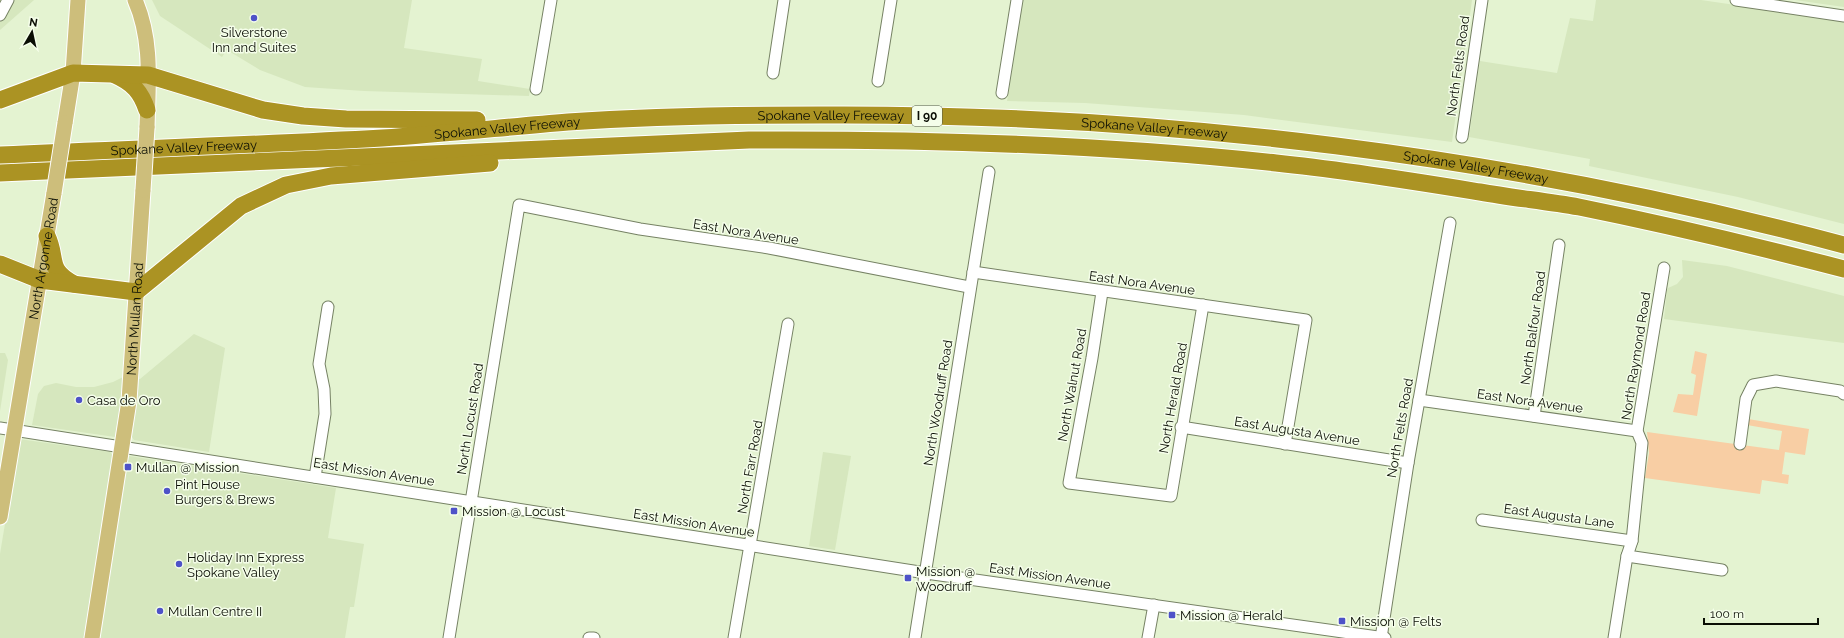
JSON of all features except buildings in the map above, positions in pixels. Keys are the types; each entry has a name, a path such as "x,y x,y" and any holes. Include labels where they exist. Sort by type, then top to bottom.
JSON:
{"highway":[{"path":"0,100 72,73 148,75 263,110 302,116 573,122"},
{"path":"113,74 136,87 143,98 147,110"},
{"name":"Spokane Valley Freeway","path":"0,155 385,138 573,122 734,116 904,116 1116,124 1365,150 1451,162 1565,183 1742,219 1844,245"},
{"name":"Spokane Valley Freeway","path":"0,173 749,140 856,140 1017,144 1275,163 1369,174 1577,207 1785,253 1844,269"},
{"path":"0,264 40,280 136,292 241,206 286,185 330,176 501,162 579,148"},
{"path":"47,236 51,244 54,266 62,276 74,284"}],"main road":[{"name":"North Argonne Road","path":"0,517 7,429 40,280 72,73 78,0"},
{"name":"North Mullan Road","path":"92,638 129,401 147,128 148,75 147,36 144,22 135,0"}],"street":[{"path":"0,15 8,0"},
{"path":"536,89 551,0"},
{"path":"773,73 784,0"},
{"path":"878,81 890,0"},
{"path":"1002,93 1015,0"},
{"name":"North Felts Road","path":"1462,137 1482,0"},
{"path":"1736,0 1844,16"},
{"name":"North Woodruff Road","path":"915,638 988,172"},
{"name":"East Nora Avenue","path":"519,205 640,229 769,248 969,287"},
{"name":"North Locust Road","path":"449,638 519,205"},
{"name":"North Felts Road","path":"1382,638 1408,463 1450,223"},
{"name":"North Balfour Road","path":"1534,416 1559,245"},
{"name":"North Raymond Road","path":"1614,638 1627,556 1632,541 1642,444 1637,431 1664,268"},
{"name":"East Nora Avenue","path":"973,272 1102,292 1306,320 1285,444"},
{"name":"North Walnut Road","path":"1102,292 1092,358 1069,483 1170,496"},
{"name":"North Herald Road","path":"1170,496 1203,305"},
{"path":"316,477 325,414 324,389 319,364 328,307"},
{"name":"North Farr Road","path":"734,638 788,324"},
{"path":"1740,444 1746,399 1754,385 1776,381 1840,391 1844,394"},
{"name":"East Nora Avenue","path":"1419,400 1637,431"},
{"name":"East Augusta Avenue","path":"1181,427 1408,463"},
{"name":"East Mission Avenue","path":"7,429 926,573 1154,604 1382,638"},
{"name":"East Augusta Lane","path":"1482,520 1632,541"},
{"path":"1627,556 1722,570"},
{"path":"1148,638 1154,604"},
{"path":"588,638 594,638"}],"shaded area":[{"path":"0,0 34,0 0,30"},
{"path":"152,0 412,0 404,48 482,59 478,81 530,89 529,96 364,91 305,87 260,70 227,50 222,57 160,16"},
{"path":"1023,0 1472,0 1452,142 1244,115 1085,103 1007,101"},
{"path":"1596,0 1701,0 1844,21 1844,224 1738,197 1589,166 1590,159 1469,137 1480,61 1557,73 1570,18 1593,21"},
{"path":"1795,0 1844,0 1844,7"},
{"path":"1682,260 1727,266 1844,296 1844,343 1664,319 1667,290 1668,288 1677,284 1683,277"},
{"path":"194,334 225,348 209,452 134,440 130,434 136,379 140,379"},
{"path":"1695,351 1707,354 1697,416 1673,412 1678,394 1693,395 1696,375 1691,373"},
{"path":"0,353 5,353 8,360 0,411"},
{"path":"123,377 122,396 115,437 32,425 38,394 44,386 56,383 76,387 94,387 113,382"},
{"path":"1748,419 1809,429 1805,455 1785,452 1782,474 1789,475 1788,484 1762,480 1760,494 1645,478 1649,453 1647,432 1779,450 1782,431 1747,425"},
{"path":"19,439 110,452 113,456 84,638 0,638 0,554"},
{"path":"823,452 851,456 835,550 809,546"},
{"path":"129,456 336,488 328,538 364,544 354,607 350,607 345,638 96,638 126,458"}],"place":[{"name":"Silverstone Inn and Suites","path":"254,18"},
{"name":"Casa de Oro","path":"79,400"},
{"name":"Mullan @ Mission","path":"128,467"},
{"name":"Pint House Burgers & Brews","path":"167,491"},
{"name":"Mission @ Locust","path":"454,511"},
{"name":"Holiday Inn Express Spokane Valley","path":"179,564"},
{"name":"Mission @ Woodruff","path":"908,578"},
{"name":"Mullan Centre II","path":"160,611"},
{"name":"Mission @ Herald","path":"1172,615"},
{"name":"Mission @ Felts","path":"1342,621"}]}
